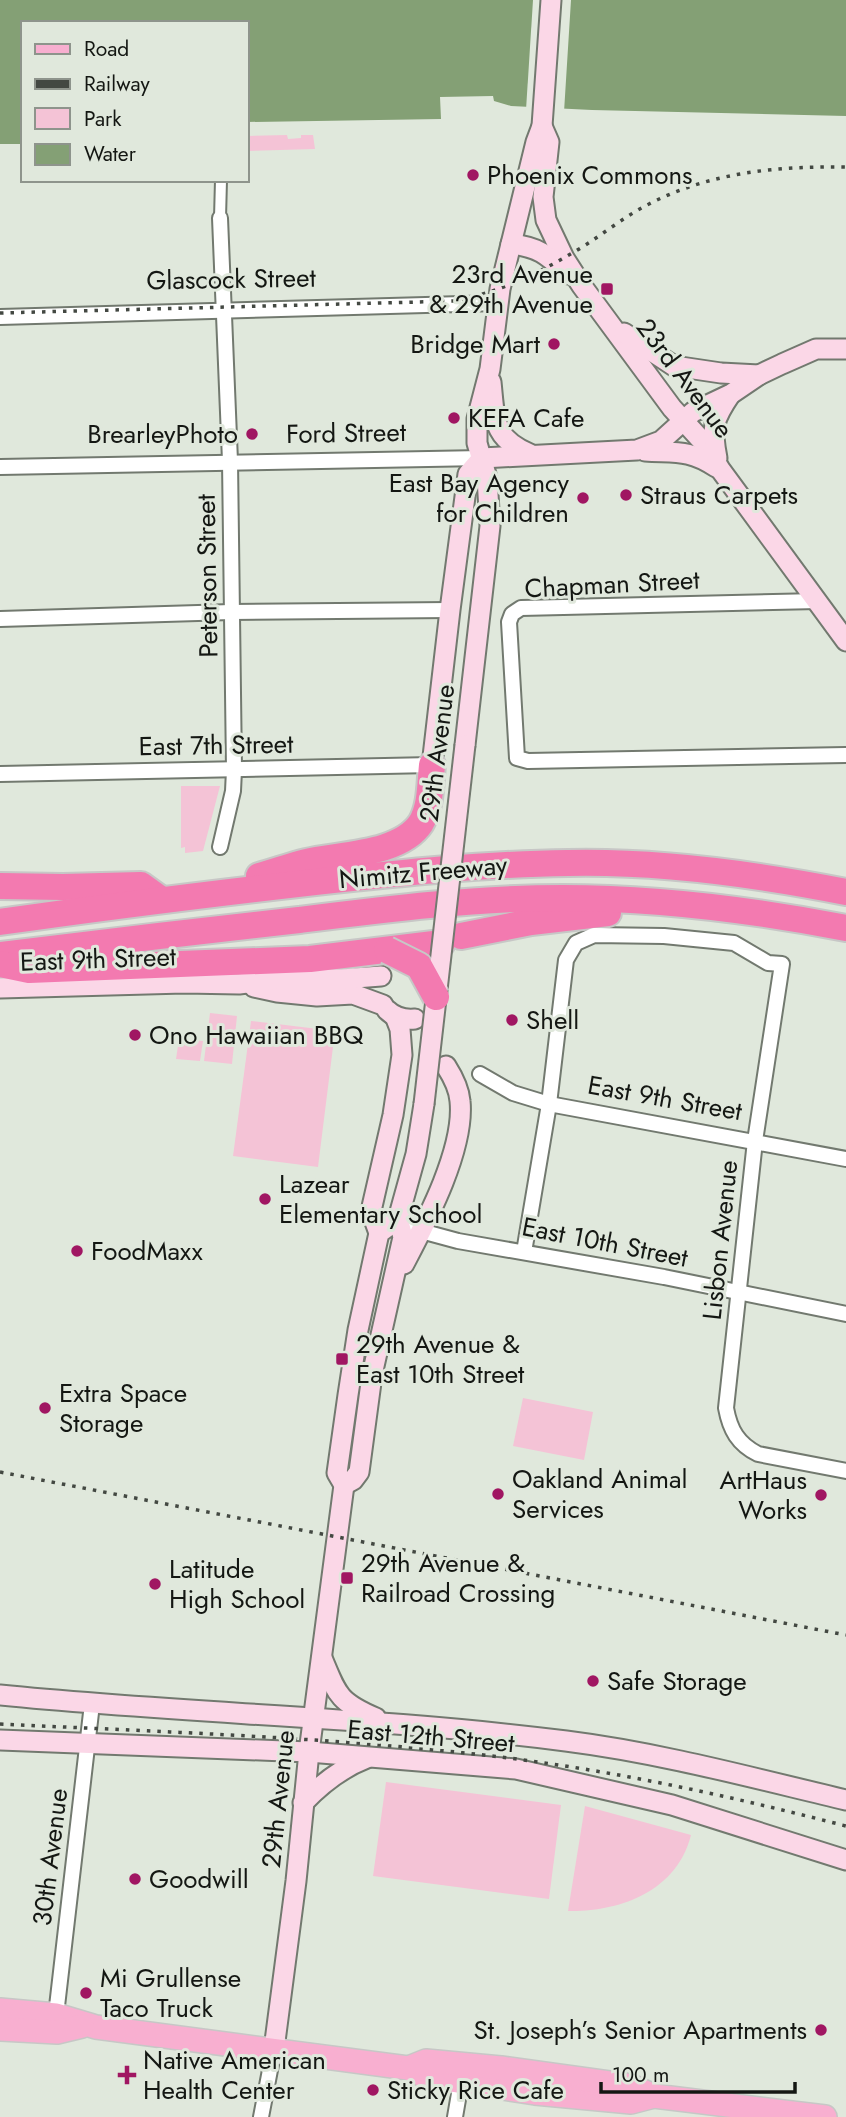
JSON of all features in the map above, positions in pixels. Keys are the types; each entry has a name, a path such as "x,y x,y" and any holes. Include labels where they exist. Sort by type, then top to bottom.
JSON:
{"highway":[{"path":"199,895 307,862 391,845 420,824 429,804 432,765"},
{"path":"649,866 757,858 846,874"},
{"name":"Nimitz Freeway","path":"0,922 160,899 478,866 570,862 735,874 846,892"},
{"path":"0,886 141,884 160,899"},
{"name":"Nimitz Freeway","path":"0,955 400,908 562,898 686,905 766,914 846,928"},
{"path":"384,965 451,939 543,920 686,905"},
{"path":"0,964 29,970 310,959 419,966 436,997"}],"main road":[{"path":"542,126 551,0"},
{"name":"29th Avenue","path":"344,1485 353,1480 359,1472 372,1375 403,1237 398,1219 416,1154 436,997 451,939 465,745 490,526 487,478 477,443 477,419 490,369 511,244 542,126"},
{"name":"23rd Avenue","path":"542,126 549,142 543,197 546,220 564,258 683,420 703,442 846,641"},
{"path":"511,244 539,250 582,286"},
{"path":"612,325 674,366 760,375"},
{"name":"Ford Street","path":"481,458 637,450 661,441 693,412 731,394 760,375 816,349 846,349"},
{"path":"490,369 495,421 500,433 506,442 531,454"},
{"path":"720,469 713,430 716,416 731,394"},
{"path":"637,450 687,452 699,455 720,469"},
{"name":"29th Avenue","path":"432,765 468,474 481,458"},
{"path":"384,965 379,996 400,1029 402,1055 393,1115 371,1211 379,1233 398,1219"},
{"name":"East 9th Street","path":"0,988 239,984 278,979 350,979 384,965"},
{"name":"East 9th Street","path":"239,984 277,992 317,996 353,995 407,1020 415,1019"},
{"path":"390,1290 421,1231 458,1135 460,1099 455,1081 446,1066"},
{"name":"29th Avenue","path":"274,2049 344,1485 337,1473 358,1330 379,1233"},
{"path":"321,1655 341,1698 352,1708 393,1725"},
{"name":"East 12th Street","path":"0,1695 92,1704 313,1718 567,1741 720,1769 846,1800"},
{"name":"East 12th Street","path":"0,1740 309,1752 516,1769 672,1805 846,1860"},
{"path":"303,1803 329,1777 349,1765 371,1757"},
{"path":"0,2010 56,2015 85,2025 408,2068 425,2077 631,2110 654,2096"},
{"path":"0,2029 57,2032 85,2025"},
{"path":"408,2068 426,2062 501,2068 631,2086 654,2096 777,2114 825,2117"}],"street":[{"path":"220,182 220,218"},
{"name":"Peterson Street","path":"219,847 233,791 234,770 230,461 220,218"},
{"name":"Glascock Street","path":"0,317 447,298 462,303 499,303"},
{"name":"Glascock Street","path":"0,309 224,307"},
{"name":"Ford Street","path":"0,467 481,458"},
{"name":"Chapman Street","path":"818,601 521,608 512,614 509,622 517,758 528,761 846,755"},
{"path":"0,619 232,612 450,611"},
{"name":"East 7th Street","path":"0,774 432,765"},
{"name":"Lisbon Avenue","path":"549,1104 566,960 576,943 594,935 664,936 734,943 768,963 782,964 755,1141 726,1408 736,1437 758,1454 846,1471"},
{"name":"East 9th Street","path":"480,1074 513,1093 549,1104 846,1158"},
{"path":"524,1252 549,1104"},
{"name":"East 10th Street","path":"398,1219 421,1231 458,1241 664,1277 846,1314"},
{"name":"30th Avenue","path":"56,2015 92,1704"},
{"name":"29th Avenue","path":"261,2117 274,2049"},
{"path":"455,2117 461,2082"}],"green space":[{"path":"287,135 288,139 313,135 315,149 248,151 248,136"},
{"path":"181,786 220,786 203,851 185,853 185,847 181,848"},
{"path":"210,1013 237,1016 232,1064 204,1061"},
{"path":"251,1021 335,1031 318,1167 233,1156"},
{"path":"179,1039 203,1041 200,1061 176,1059"},
{"path":"523,1398 593,1412 584,1460 513,1446"},
{"path":"386,1782 561,1805 549,1899 373,1876"},
{"path":"585,1806 691,1835 684,1854 660,1884 644,1894 607,1907 568,1911"}],"water":[{"path":"0,0 846,0 846,116 511,106 494,101 493,96 440,97 441,119 248,122 248,21 21,21 21,144 0,144"}],"pier":[{"path":"533,0 571,0 564,112 526,110"}],"railway":[{"path":"0,313 456,301 491,292 540,271 641,208 672,193 745,173 846,167"},
{"path":"0,1472 846,1635"},
{"path":"0,1724 308,1740 492,1756 670,1785 846,1826"}],"place":[{"name":"Phoenix Commons","path":"473,175"},
{"name":"23rd Avenue & 29th Avenue","path":"607,289"},
{"name":"Bridge Mart","path":"554,344"},
{"name":"KEFA Cafe","path":"454,418"},
{"name":"BrearleyPhoto","path":"252,434"},
{"name":"Straus Carpets","path":"626,495"},
{"name":"East Bay Agency for Children","path":"583,498"},
{"name":"Shell","path":"512,1020"},
{"name":"Ono Hawaiian BBQ","path":"135,1035"},
{"name":"Lazear Elementary School","path":"265,1199"},
{"name":"FoodMaxx","path":"77,1251"},
{"name":"29th Avenue & East 10th Street","path":"342,1359"},
{"name":"Extra Space Storage","path":"45,1408"},
{"name":"Oakland Animal Services","path":"498,1494"},
{"name":"ArtHaus Works","path":"821,1495"},
{"name":"29th Avenue & Railroad Crossing","path":"347,1578"},
{"name":"Latitude High School","path":"155,1584"},
{"name":"Safe Storage","path":"593,1681"},
{"name":"Goodwill","path":"135,1879"},
{"name":"Mi Grullense Taco Truck","path":"86,1993"},
{"name":"St. Joseph’s Senior Apartments","path":"821,2030"},
{"name":"Native American Health Center","path":"127,2075"},
{"name":"Sticky Rice Cafe","path":"373,2090"}]}
